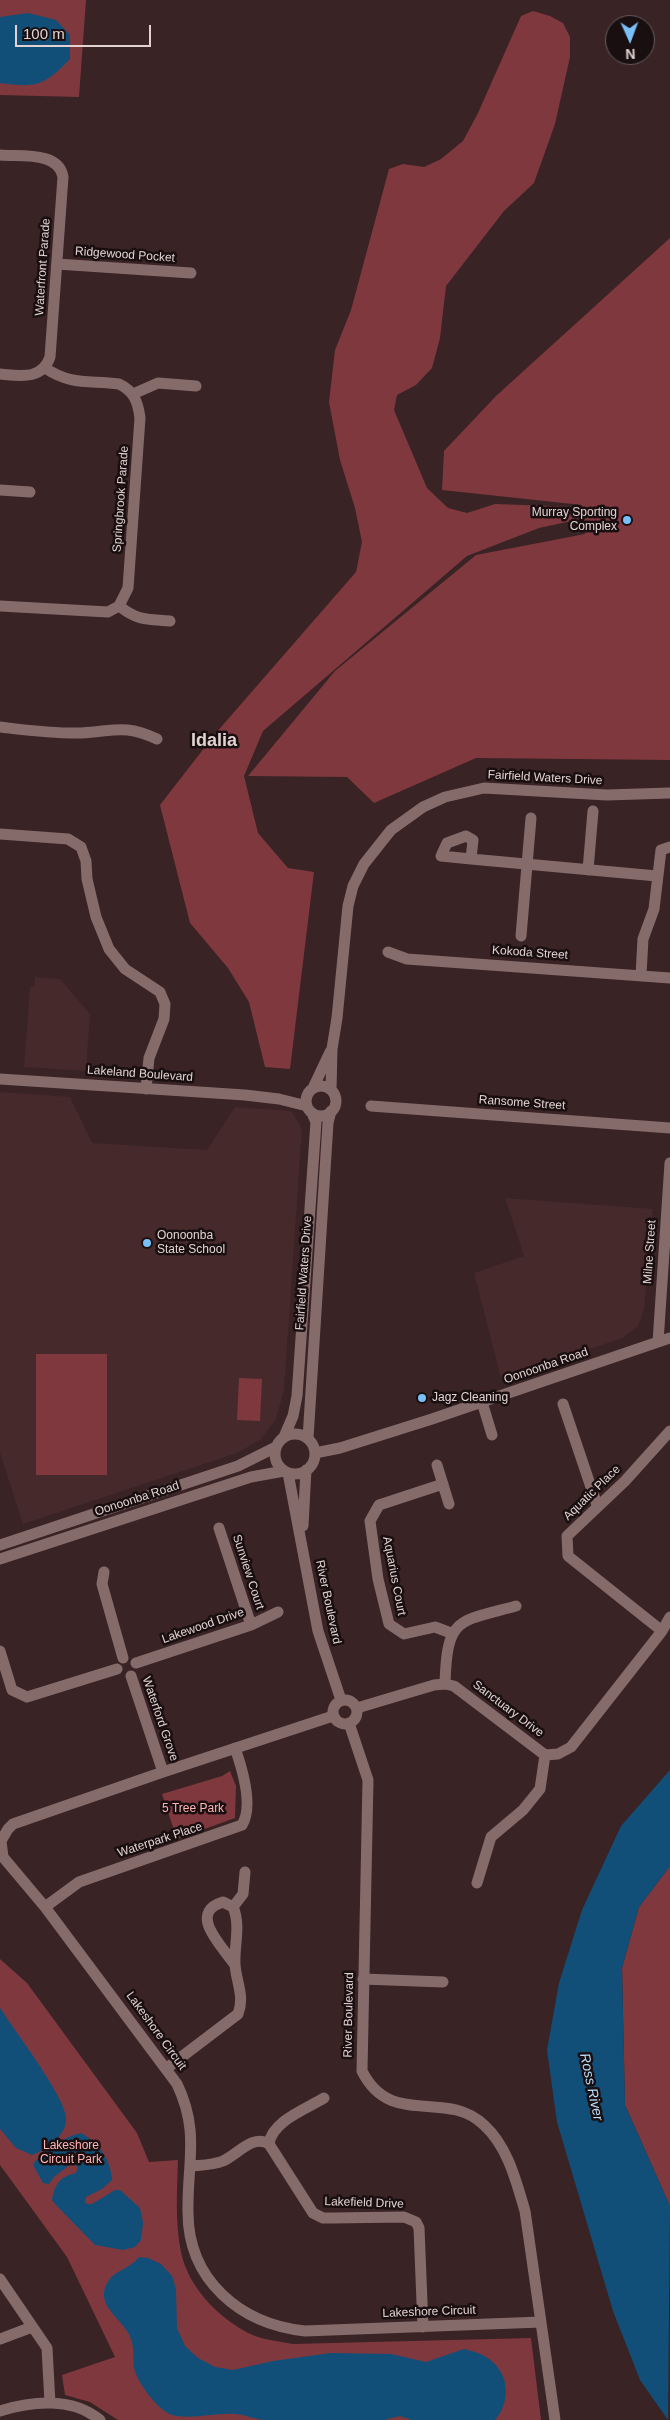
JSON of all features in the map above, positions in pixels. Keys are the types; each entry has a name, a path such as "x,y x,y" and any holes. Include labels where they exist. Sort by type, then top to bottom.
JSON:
{"street":[{"name":"Waterfront Parade","path":"0,156 49,159 60,168 63,177 50,357 44,368"},
{"name":"Ridgewood Pocket","path":"57,264 191,273"},
{"path":"0,374 32,375 44,368 60,378 119,384 133,394 158,383 196,386"},
{"name":"Springbrook Parade","path":"119,606 128,588 140,418 137,401 133,394"},
{"path":"0,490 30,492"},
{"path":"0,606 102,612 108,612 119,606 132,616 138,618 170,620"},
{"path":"0,727 80,733 110,728 126,729 140,731 157,739"},
{"name":"Fairfield Waters Drive","path":"331,1090 332,1048 337,1018 344,928 348,906 364,864 382,841 402,822 423,807 445,797 484,788 607,795 670,793"},
{"path":"588,870 593,811"},
{"path":"521,936 530,818"},
{"path":"0,834 68,839 81,847 86,861 87,879 96,917 109,949 125,969 160,992 165,1004 164,1019 149,1058 146,1089"},
{"path":"641,974 643,939 654,909 656,876 661,850 670,847"},
{"path":"471,859 656,876"},
{"name":"Kokoda Street","path":"388,952 407,959 641,974 670,978"},
{"name":"Fairfield Waters Drive","path":"311,1090 332,1048"},
{"name":"Lakeland Boulevard","path":"0,1078 279,1099 310,1109"},
{"path":"322,1086 331,1090 335,1103 331,1111 324,1115 310,1109 311,1090 322,1086"},
{"name":"Lakeland Boulevard","path":"279,1099 311,1090"},
{"name":"Ransome Street","path":"371,1106 670,1128"},
{"name":"Fairfield Waters Drive","path":"284,1437 293,1416 297,1396 316,1122 310,1109"},
{"name":"Fairfield Waters Drive","path":"308,1438 328,1123 331,1111"},
{"name":"Milne Street","path":"658,1342 670,1163"},
{"name":"Oonoonba Road","path":"315,1453 340,1448 482,1402 670,1338"},
{"path":"482,1402 492,1435"},
{"path":"563,1404 598,1505"},
{"name":"Aquatic Place","path":"662,1631 568,1556 566,1536 625,1481 670,1431"},
{"path":"296,1434 308,1438 315,1453 311,1466 306,1470 300,1473 286,1472 276,1460 276,1447 284,1437 296,1434"},
{"name":"Oonoonba Road","path":"0,1545 238,1466 276,1447"},
{"path":"437,1465 449,1504"},
{"name":"River Boulevard","path":"302,1537 306,1470"},
{"name":"Oonoonba Road","path":"0,1558 251,1477 286,1472"},
{"name":"River Boulevard","path":"286,1472 302,1537 318,1631 341,1700"},
{"name":"Aquarius Court","path":"443,1484 379,1505 370,1521 378,1579 389,1624 404,1634 435,1627 451,1633"},
{"name":"Sunview Court","path":"220,1528 251,1625"},
{"path":"0,1651 12,1690 27,1698 120,1663 132,1659 136,1663 136,1670 131,1676 124,1676 120,1663 102,1584 104,1572"},
{"path":"357,1708 434,1685 445,1684 446,1656 451,1633 465,1620 516,1606"},
{"name":"Lakewood Drive","path":"136,1663 251,1625 278,1612"},
{"name":"Sanctuary Drive","path":"445,1684 454,1686 546,1754 558,1754 571,1747 662,1631 670,1617"},
{"name":"Waterford Grove","path":"131,1676 163,1772"},
{"path":"341,1700 348,1700 357,1708 357,1716 349,1723 338,1722 333,1716 334,1705 341,1700"},
{"name":"Lakeshore Circuit","path":"333,1716 13,1824 2,1833 3,1857 45,1907 167,2068 185,2101 190,2121 192,2166 188,2212 189,2229 196,2253 211,2281 222,2294 244,2313 272,2326 304,2331 541,2322"},
{"name":"River Boulevard","path":"349,1723 368,1780 362,2071 369,2086 384,2098 395,2103 445,2108 467,2114 484,2125 501,2146 516,2180 525,2211 555,2420"},
{"name":"Waterpark Place","path":"45,1907 79,1882 242,1825 246,1815 246,1790 235,1748"},
{"path":"477,1883 491,1837 523,1810 540,1789 546,1754"},
{"path":"233,1907 243,1894 245,1872"},
{"path":"167,2068 238,2014 241,2006 241,1995 235,1965 237,1916 233,1907 223,1902 213,1905 206,1913 206,1922 235,1965"},
{"path":"364,1980 443,1982"},
{"path":"192,2166 212,2165 223,2161 259,2140 269,2144 270,2136 280,2125 324,2098"},
{"name":"Lakefield Drive","path":"269,2144 313,2213 323,2218 404,2216 416,2222 419,2228 423,2327"},
{"path":"0,2279 47,2348 50,2403"},
{"path":"0,2338 32,2327"},
{"path":"0,2411 21,2405 50,2403 84,2410 100,2420"}],"shaded area":[{"path":"35,977 60,979 90,1014 86,1071 24,1067 30,987 34,987"},
{"name":"Oonoonba State School","path":"0,1092 70,1097 92,1143 207,1150 235,1107 291,1111 302,1128 284,1390 276,1419 260,1440 237,1453 23,1524 0,1453"},
{"path":"505,1198 653,1209 644,1310 638,1326 623,1338 501,1378 474,1273 524,1256"}],"green space":[{"path":"0,0 86,0 79,97 0,95"},
{"path":"533,11 550,16 563,23 570,37 570,57 555,124 534,183 504,211 446,286 440,338 432,368 416,385 397,395 394,410 427,488 448,508 467,513 495,504 580,507 581,519 539,528 467,556 263,731 244,776 258,833 288,868 314,872 290,1069 265,1067 249,1002 228,968 190,923 160,805 215,734 356,572 362,542 355,508 340,460 329,402 335,350 351,310 389,169 403,164 424,167 441,159 463,141 478,113 521,16"},
{"name":"Murray Sporting Complex","path":"670,238 670,760 476,758 374,803 347,777 248,776 335,671 476,555 585,534 582,505 442,490 444,451 496,396"},
{"path":"36,1354 107,1354 107,1475 36,1475"},
{"path":"239,1378 262,1379 260,1421 237,1420"},
{"name":"5 Tree Park","path":"230,1771 236,1786 235,1818 177,1839 162,1794 222,1776"},
{"path":"670,1866 670,2206 625,2105 622,1968 639,1907"},
{"name":"Lakeshore Circuit Park","path":"0,1959 27,1983 137,2133 149,2162 178,2160 177,2206 181,2252 190,2277 197,2289 215,2310 248,2333 264,2339 293,2344 531,2338 541,2420 118,2420 90,2402 65,2395 62,2375 115,2357 67,2257 0,2165"}],"water":[{"path":"28,13 56,20 70,35 70,59 53,75 39,83 23,85 0,83 0,17"},
{"name":"Ross River","path":"670,1770 670,1866 639,1907 622,1968 625,2105 670,2206 668,2420 640,2380 613,2311 557,2122 547,2050 559,1983 582,1910 621,1826"},
{"path":"0,2008 38,2062 57,2094 66,2117 64,2129 60,2135 50,2145 32,2155 16,2148 0,2129"},
{"path":"81,2133 103,2153 109,2166 112,2180 102,2189 86,2197 85,2202 92,2204 115,2190 120,2190 140,2208 143,2223 141,2240 135,2247 123,2250 95,2245 52,2200 56,2185 62,2179 76,2173 78,2167 72,2163 54,2177 49,2184 43,2183 33,2165 55,2145 68,2137"},
{"path":"139,2257 148,2258 161,2264 172,2276 176,2289 177,2328 185,2346 198,2358 215,2367 233,2370 273,2361 331,2353 391,2354 426,2362 464,2349 484,2356 500,2370 506,2386 504,2404 495,2420 412,2420 400,2416 384,2420 266,2420 236,2414 187,2417 172,2415 154,2402 140,2381 134,2368 133,2345 129,2334 107,2305 104,2298 109,2280"}],"place":[{"name":"Murray Sporting Complex","path":"627,520"},
{"name":"Oonoonba State School","path":"147,1243"},
{"name":"Jagz Cleaning","path":"422,1398"}],"district":[{"name":"Idalia","path":"214,741"}]}
